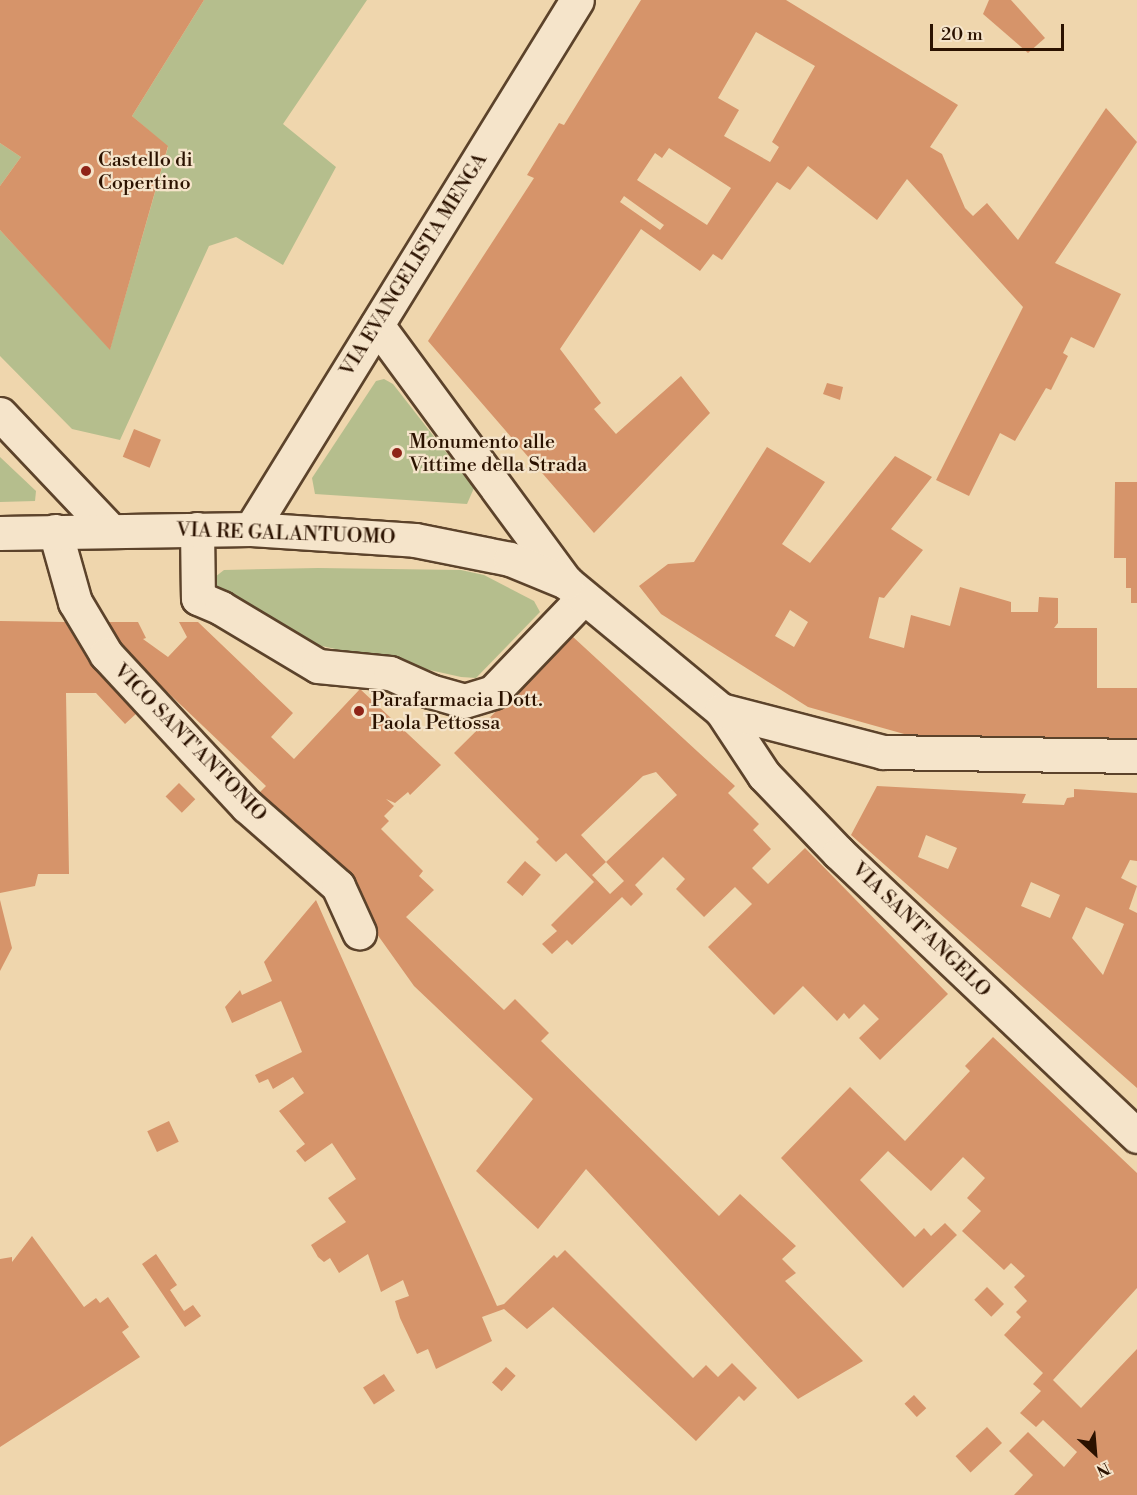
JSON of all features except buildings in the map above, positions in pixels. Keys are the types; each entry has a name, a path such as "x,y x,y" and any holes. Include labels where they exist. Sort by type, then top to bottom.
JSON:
{"street":[{"name":"VIA EVANGELISTA MENGA","path":"250,529 577,0"},
{"path":"377,325 575,590 721,710 883,752 1137,756"},
{"path":"0,414 110,530"},
{"path":"197,529 198,598 221,608 318,666 390,673 430,691 464,701 493,692 575,590"},
{"name":"VIA RE GALANTUOMO","path":"0,533 250,529 415,540 510,559 575,590"},
{"name":"VICO SANT'ANTONIO","path":"55,531 75,602 106,654 247,806 339,886 359,932"},
{"name":"VIA SANT'ANGELO","path":"721,710 764,776 839,853 1137,1136"}],"green space":[{"path":"204,0 367,0 283,124 336,167 283,265 236,237 209,246 120,440 72,429 0,356 0,230 110,349 168,147 132,116"},
{"path":"0,143 21,157 0,186"},
{"path":"384,379 393,384 474,488 467,504 315,494 312,478 376,381"},
{"path":"0,457 36,491 35,501 0,502"},
{"path":"318,568 461,570 484,575 534,601 540,612 476,678 461,677 313,644 210,588 215,577 224,570"}],"place":[{"name":"Castello di Copertino","path":"86,171"},
{"name":"Monumento alle Vittime della Strada","path":"397,453"},
{"name":"Parafarmacia Dott. Paola Pettossa","path":"359,711"}]}
